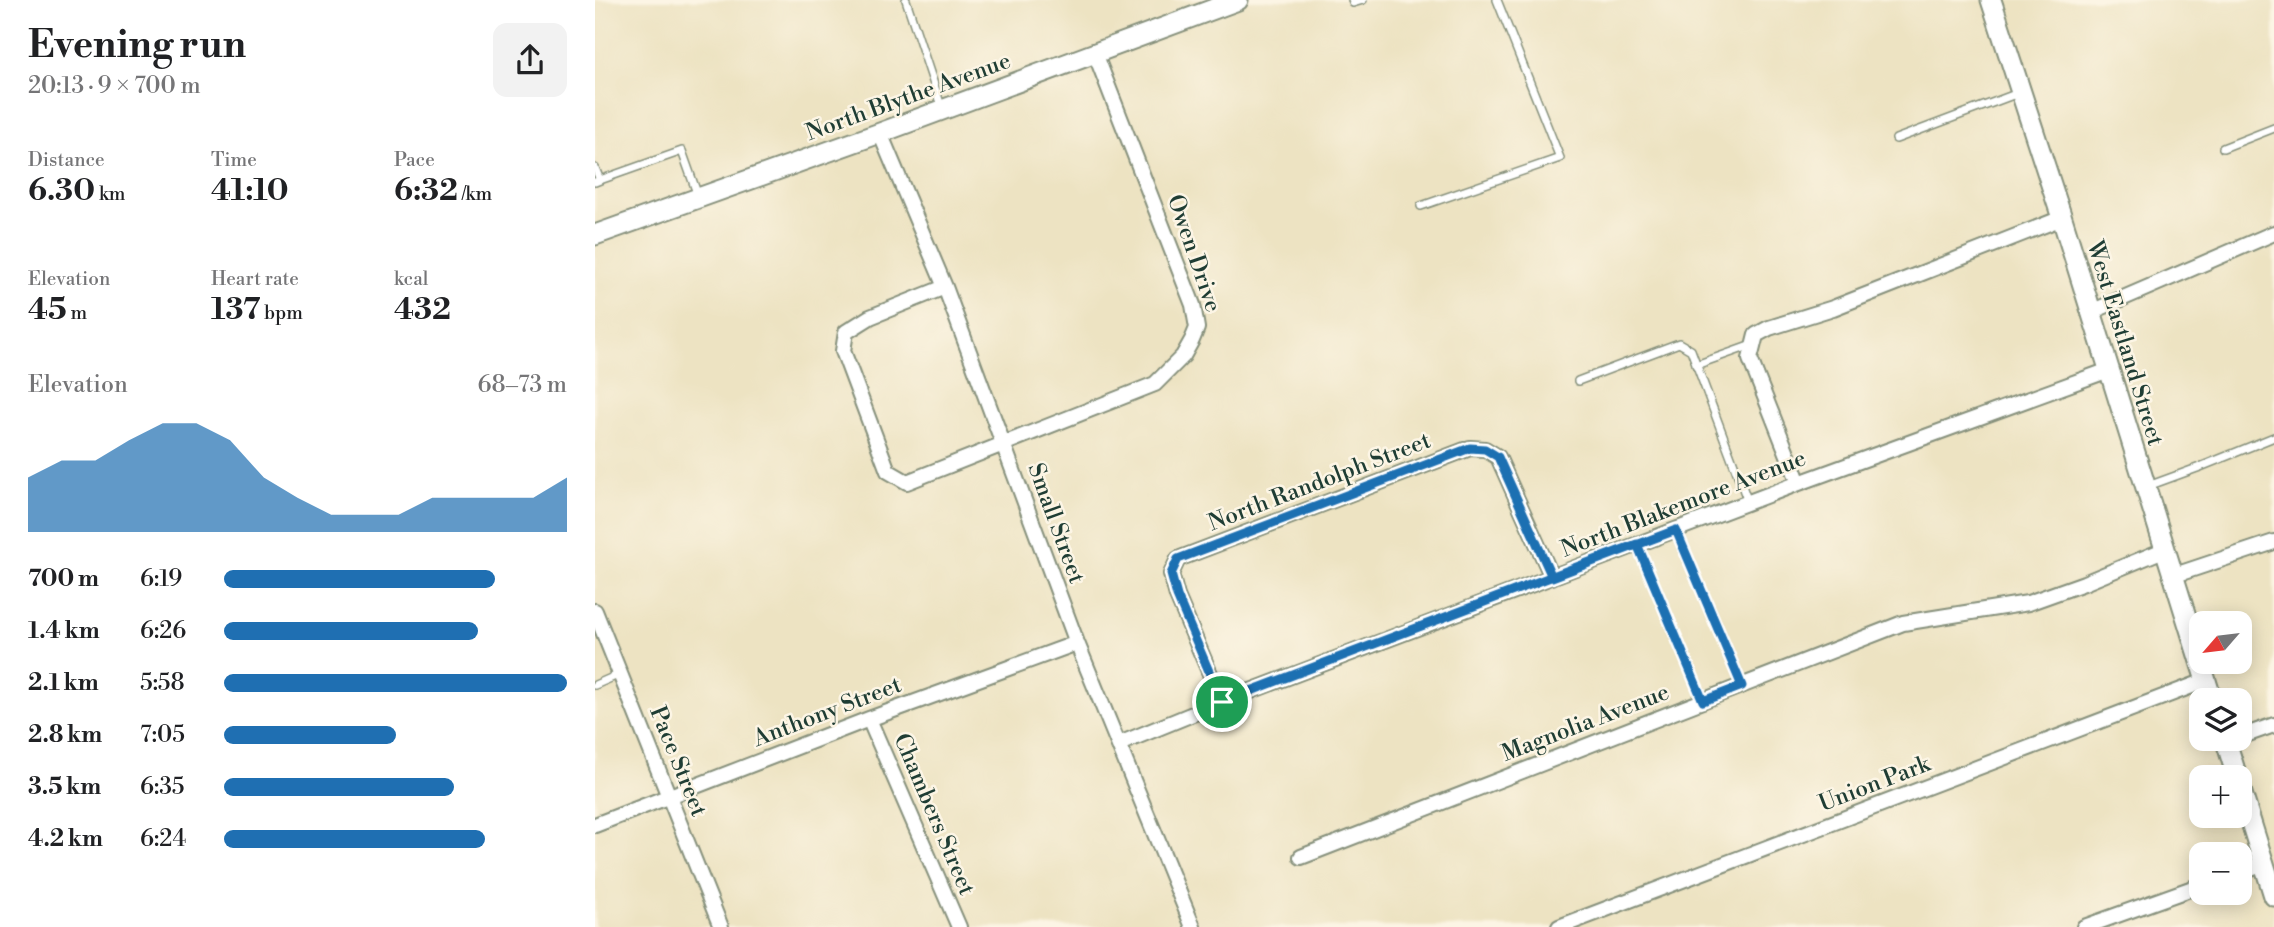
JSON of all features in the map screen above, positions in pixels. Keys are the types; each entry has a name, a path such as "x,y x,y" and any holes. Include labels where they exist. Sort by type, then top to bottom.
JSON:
{"street":[{"name":"North Blythe Avenue","path":"595,234 943,110 1095,52 1199,6 1237,0"},
{"name":"West Eastland Street","path":"1991,0 2062,218 2144,487 2167,549 2208,688"},
{"name":"Owen Drive","path":"944,287 870,317 846,332 843,351 888,471 907,482 1155,384 1183,356 1197,328 1193,305 1095,52"},
{"name":"Small Street","path":"880,133 944,287 1077,643 1193,927"},
{"path":"1800,482 1750,359 1756,335 1769,328 1833,308 2062,218"},
{"path":"2091,312 2274,233"},
{"name":"North Blakemore Avenue","path":"1119,744 1222,702 1800,482 2109,370"},
{"name":"North Randolph Street","path":"1222,702 1177,596 1171,574 1178,559 1216,544 1470,448 1485,449 1498,457 1552,577"},
{"path":"2175,575 2274,542"},
{"name":"Magnolia Avenue","path":"1301,857 1903,623 2028,603 2167,549"},
{"name":"Pace Street","path":"595,611 721,927"},
{"name":"Anthony Street","path":"595,825 869,719 1077,643"},
{"name":"Union Park","path":"1559,927 2189,698"},
{"name":"Chambers Street","path":"869,719 958,927"},
{"path":"2252,733 2274,726"},
{"path":"2252,819 2267,858 2274,896"},
{"path":"2084,927 2189,889"}],"lane":[{"path":"906,0 943,110"},
{"path":"1352,0 1353,3 1363,0"},
{"path":"1422,206 1560,158 1497,0"},
{"path":"1896,139 2021,92"},
{"path":"2223,148 2274,128"},
{"path":"595,168 597,181 682,151 699,198"},
{"path":"1578,381 1679,343 1691,350 1748,502"},
{"path":"1696,365 1753,345"},
{"path":"2144,487 2274,437"},
{"path":"1676,530 1742,686"},
{"path":"1637,544 1703,701"},
{"path":"595,685 620,674"}],"route":[{"path":"1222,702 1177,596 1171,574 1178,559 1470,448 1485,449 1498,457 1552,577 1676,530 1742,686 1703,701 1637,544 1552,577 1222,702"}]}
